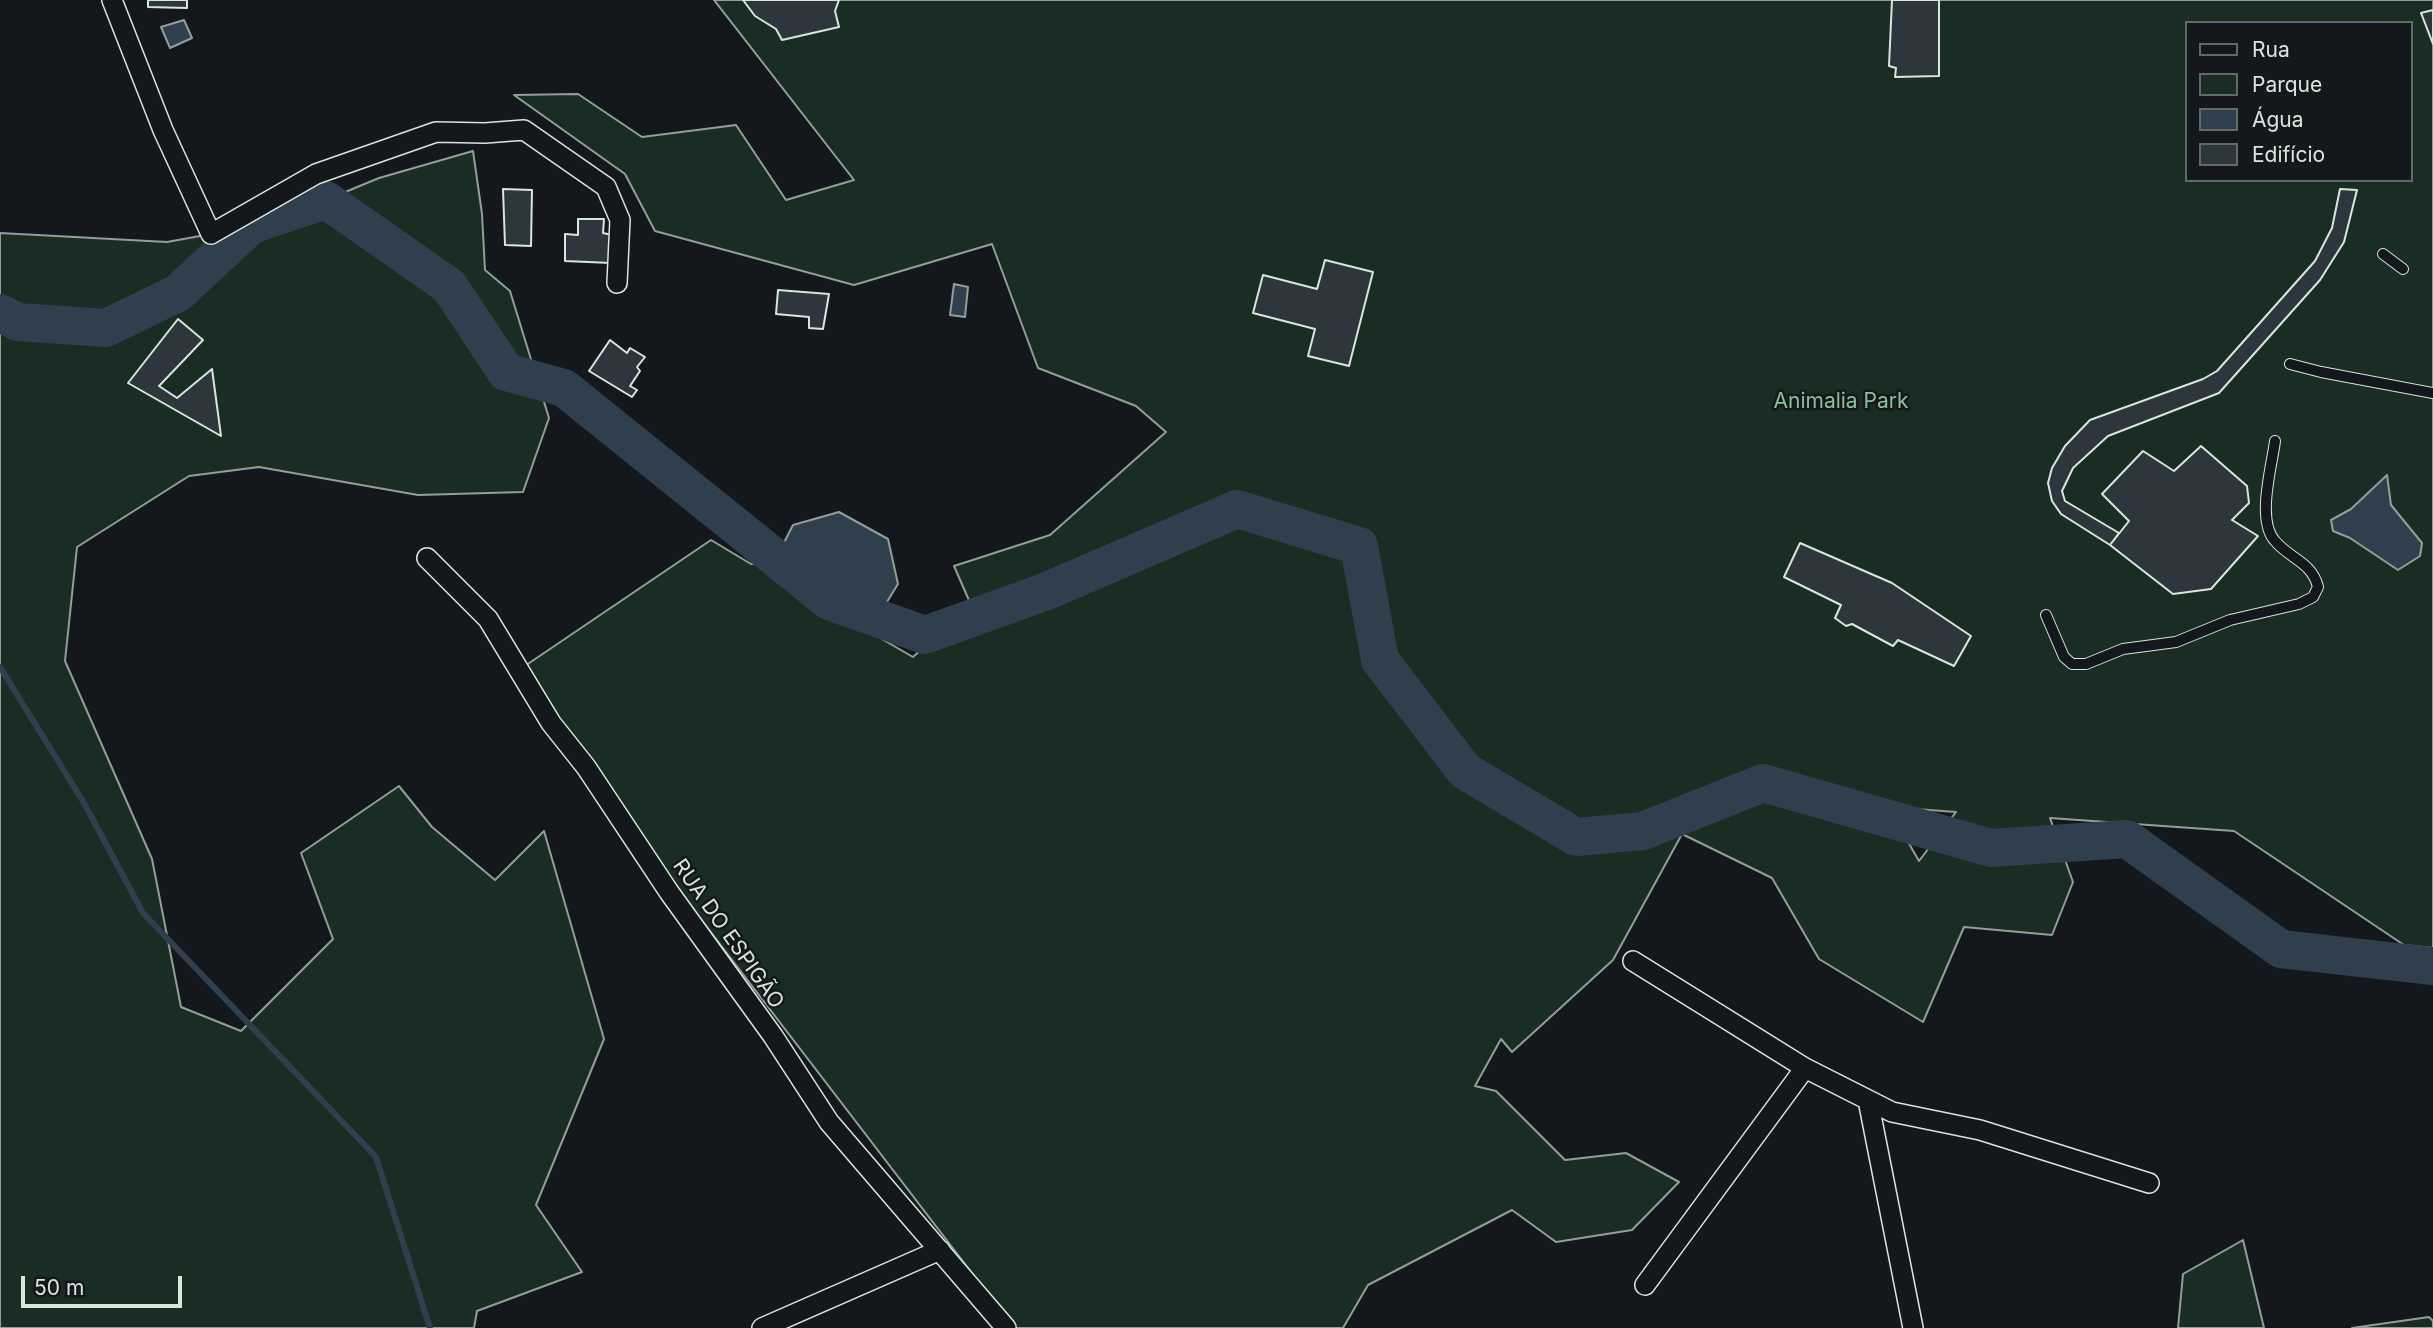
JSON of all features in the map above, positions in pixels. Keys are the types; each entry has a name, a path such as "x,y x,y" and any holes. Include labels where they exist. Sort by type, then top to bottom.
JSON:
{"street":[{"path":"113,0 163,130 211,234 316,174 436,132 485,133 524,130 606,187 620,220 617,283"},
{"name":"RUA DO ESPIGÃO","path":"427,558 488,619 551,723 586,767 669,892 829,1122 1006,1328"},
{"path":"1633,961 1805,1068 1868,1100 1906,1116 1980,1130 2149,1183"},
{"path":"1645,1285 1805,1068"},
{"path":"1868,1100 1913,1328"},
{"path":"762,1328 940,1250"}],"lane":[{"path":"2383,254 2403,269"},
{"path":"2290,364 2433,393"},
{"path":"2046,615 2064,657 2072,664 2086,664 2137,646 2176,642 2230,620 2299,604 2313,597 2318,587 2315,573 2274,541 2267,528 2265,511 2275,441"}],"green space":[{"name":"Animalia Park","path":"714,0 2433,0 2433,948 2404,945 2234,831 2050,818 2073,882 2052,935 1964,927 1923,1022 1819,959 1772,878 1682,834 1613,960 1512,1052 1501,1039 1475,1086 1496,1091 1565,1160 1626,1153 1679,1182 1632,1230 1556,1242 1512,1210 1368,1285 1343,1328 1014,1328 513,674 711,540 751,564 774,561 804,594 913,657 971,605 954,566 1050,535 1166,432 1136,406 1038,368 992,244 854,285 655,231 625,174 514,95 578,94 642,137 736,125 786,200 854,180","holes":["1888,807 1956,812 1919,861"]},
{"path":"473,151 482,214 485,270 510,291 549,418 523,492 418,495 259,467 189,476 77,547 65,661 152,859 181,1007 241,1031 333,939 301,853 399,786 432,827 495,880 544,831 604,1039 536,1205 582,1272 477,1311 474,1328 0,1328 0,233 167,242 251,225 326,200 379,178"},
{"path":"2243,1240 2264,1328 2178,1328 2183,1274"},
{"path":"2429,1317 2433,1321 2433,1328 2352,1328"}],"water":[{"path":"184,20 192,38 170,48 161,27"},
{"path":"954,284 968,287 965,317 950,315"},
{"path":"2387,475 2391,505 2422,543 2420,556 2398,570 2350,538 2333,531 2331,520 2351,509"},
{"path":"839,512 888,539 898,584 877,618 829,601 776,558 793,525"}],"building":[{"path":"148,0 187,0 187,8 148,7"},
{"path":"743,0 839,0 835,11 839,27 782,40 776,29 755,16"},
{"path":"1892,0 1939,0 1939,76 1895,77 1896,68 1889,66"},
{"path":"2433,10 2433,44 2421,13"},
{"path":"503,189 532,190 531,246 505,245"},
{"path":"2340,189 2357,190 2344,242 2320,280 2219,393 2108,436 2073,468 2062,491 2065,501 2119,533 2110,545 2061,514 2052,501 2048,483 2052,468 2065,446 2090,420 2203,379 2217,371 2315,261 2332,228"},
{"path":"578,219 604,219 603,233 612,235 611,263 565,261 565,234 578,235"},
{"path":"1325,260 1373,272 1349,366 1308,356 1315,329 1253,313 1263,275 1317,289"},
{"path":"778,290 829,294 823,329 809,328 809,317 776,314"},
{"path":"178,319 203,340 159,386 177,398 212,369 221,436 128,383"},
{"path":"610,340 627,353 630,348 645,357 637,367 640,371 630,386 637,390 632,397 589,371"},
{"path":"2201,446 2247,486 2249,503 2232,520 2258,536 2211,589 2173,594 2110,545 2129,521 2102,494 2143,451 2174,471"},
{"path":"1800,543 1892,583 1971,636 1954,666 1898,640 1893,646 1852,624 1846,626 1835,618 1841,605 1784,577"}],"waterway":[{"path":"0,313 18,322 106,328 178,293 251,225 326,200 449,286 506,372 564,388 829,601 925,635 1047,591 1237,509 1359,546 1380,660 1465,771 1576,837 1643,831 1763,783 1991,848 2127,839 2281,949 2433,966"},
{"path":"0,667 84,803 143,913 376,1157 430,1328"}]}
